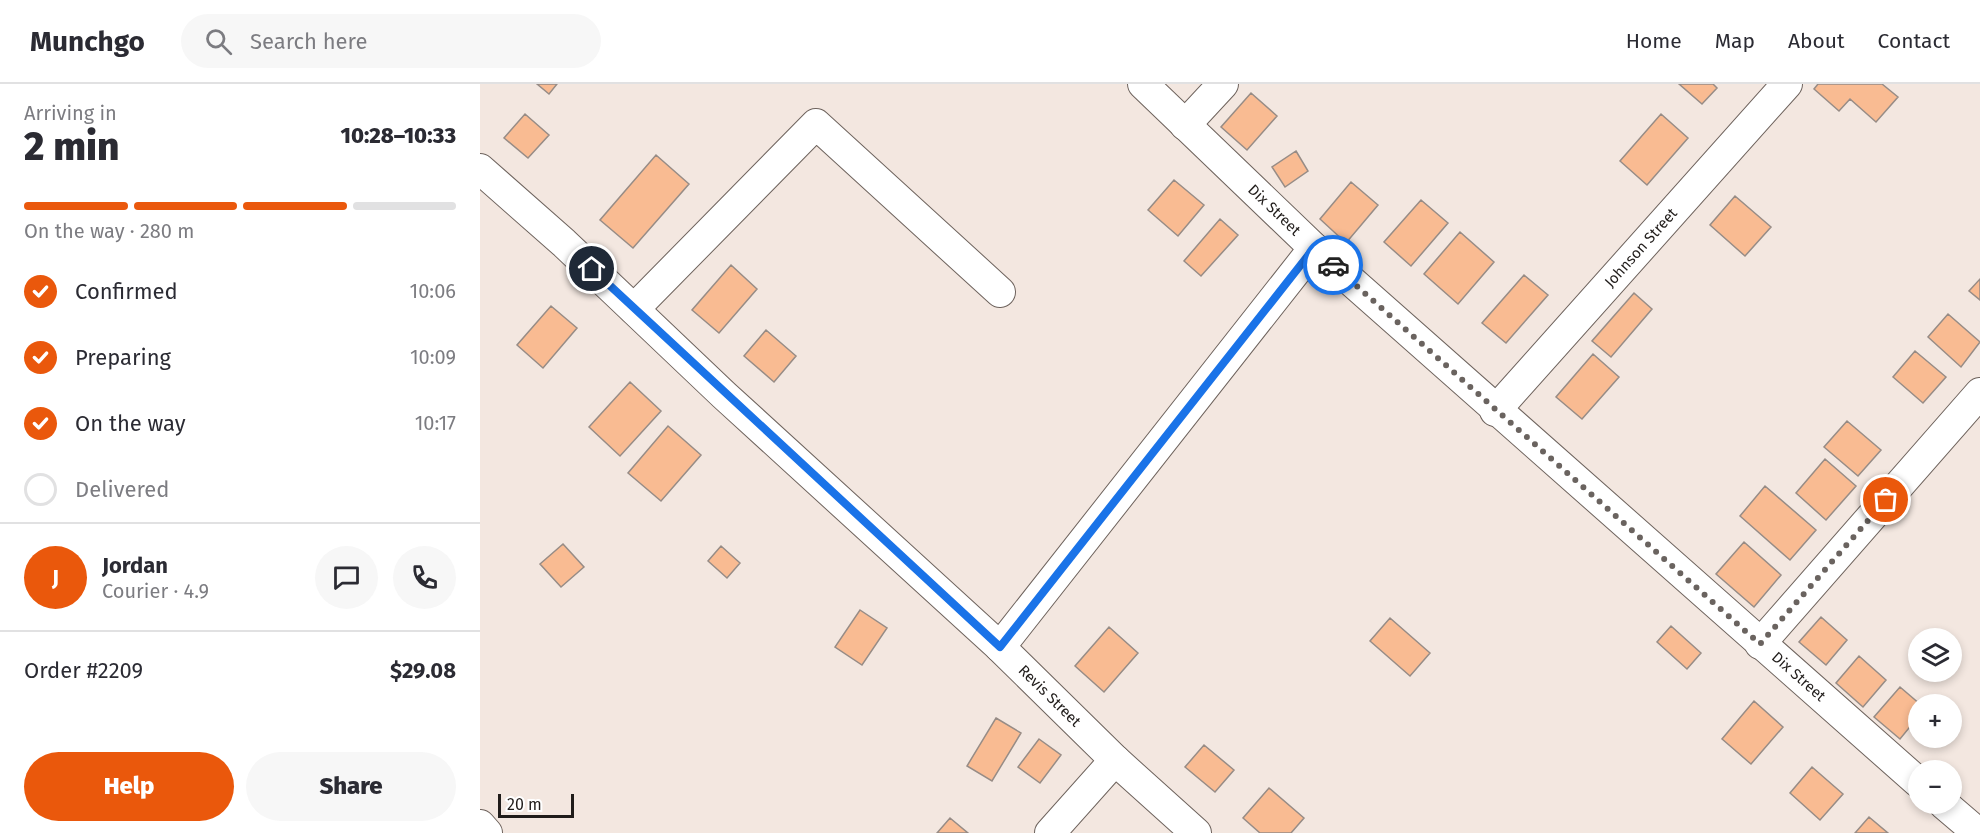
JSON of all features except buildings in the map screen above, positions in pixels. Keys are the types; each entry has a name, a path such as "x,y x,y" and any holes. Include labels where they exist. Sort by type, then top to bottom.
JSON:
{"street":[{"name":"Dix Street","path":"1143,84 1314,248 1495,411 1908,773"},
{"path":"1185,125 1223,84"},
{"name":"Johnson Street","path":"1495,411 1787,84"},
{"path":"634,309 816,124 1000,292"},
{"name":"Revis Street","path":"480,169 1000,647 1115,760 1196,833"},
{"path":"1000,647 1314,248"},
{"path":"1760,644 1980,393"},
{"path":"1050,833 1115,760"},
{"path":"1955,814 1977,833"},
{"path":"480,825 487,833"}],"way so far":[{"path":"1333,265 1760,644 1886,500"}],"route":[{"path":"592,269 724,395 1000,647 1314,248 1333,265"}]}
